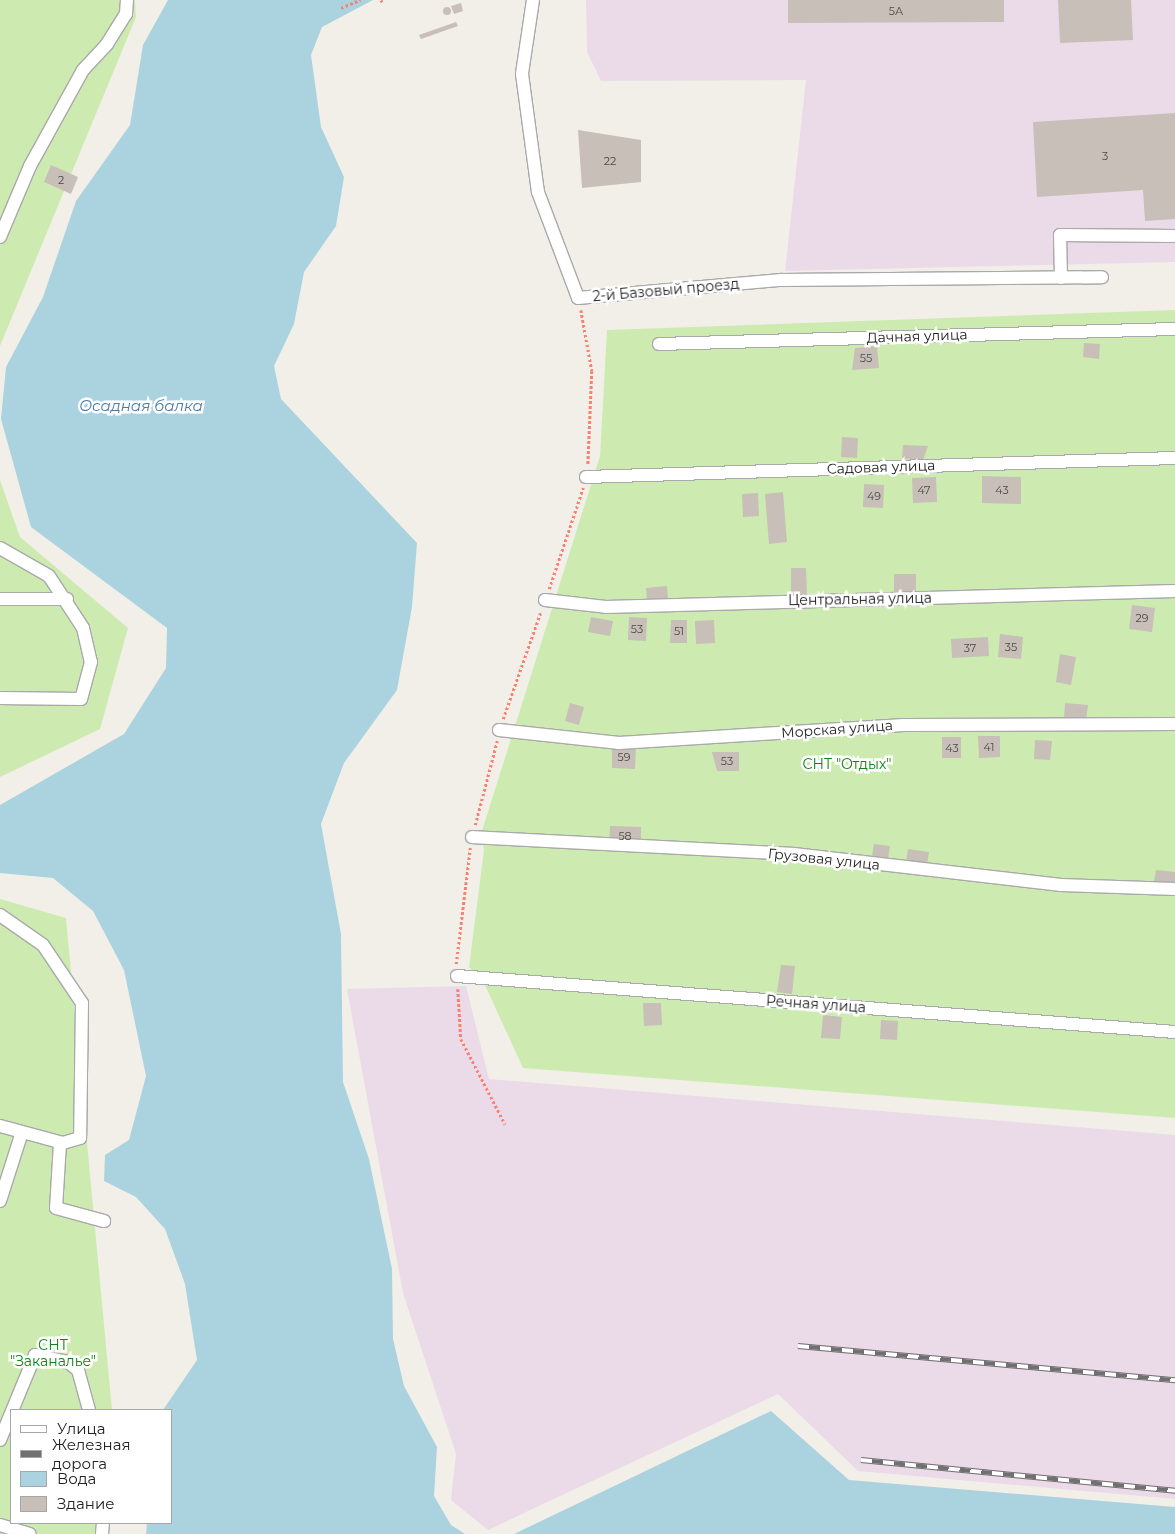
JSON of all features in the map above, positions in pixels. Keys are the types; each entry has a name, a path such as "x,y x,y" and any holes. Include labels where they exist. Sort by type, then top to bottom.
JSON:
{"street":[{"path":"0,238 30,166 83,70 107,44 126,14 127,0"},
{"name":"2-й Базовый проезд","path":"533,0 522,74 538,192 578,298 781,280 1102,278"},
{"path":"1061,278 1060,235 1175,236"},
{"name":"Дачная улица","path":"659,344 1175,329"},
{"name":"Садовая улица","path":"586,477 1175,458"},
{"path":"0,548 49,576 67,599 91,647 81,699 0,698"},
{"name":"Центральная улица","path":"545,600 606,607 1175,591"},
{"path":"0,599 67,599"},
{"name":"Морская улица","path":"499,730 619,743 903,725 1175,724"},
{"name":"Грузовая улица","path":"472,837 794,854 1061,885 1175,889"},
{"path":"0,915 43,945 82,1003 80,1138 60,1143 0,1126"},
{"name":"Речная улица","path":"457,976 1175,1032"},
{"path":"0,1202 22,1132"},
{"path":"60,1143 56,1208 104,1221"},
{"path":"13,1409 35,1355 68,1362 78,1370 89,1409"},
{"path":"0,1440 10,1416"},
{"path":"0,1524 30,1534"}],"path":[{"path":"341,8 360,0"},
{"path":"381,0 384,4"},
{"path":"505,1124 461,1039 457,976 472,837 499,730 586,477 592,436 592,371 578,298"}],"shaded area":[{"path":"586,0 1175,0 1175,262 785,271 806,80 601,81 587,52"},
{"path":"466,986 489,1079 1175,1135 1175,1499 858,1471 778,1394 488,1530 451,1500 456,1454 403,1293 347,989"}],"green space":[{"path":"0,0 135,0 136,17 0,346"},
{"name":"СНТ \"Отдых\"","path":"1175,310 1175,1118 523,1068 484,983 469,967 484,850 481,834 600,456 607,330"},
{"path":"0,480 20,537 128,628 100,729 0,777"},
{"name":"СНТ \"Заканалье\"","path":"0,899 66,918 112,1409 10,1409 10,1524 108,1524 106,1534 0,1534"}],"water":[{"name":"Осадная балка","path":"168,0 373,0 322,27 311,55 321,127 344,177 336,226 304,272 294,324 274,366 281,399 417,543 412,607 397,690 344,763 321,824 341,934 343,1082 369,1159 392,1269 393,1339 404,1386 437,1447 434,1496 451,1525 465,1534 146,1534 147,1524 172,1524 172,1409 164,1409 197,1360 185,1284 165,1229 136,1197 104,1181 105,1155 129,1140 146,1076 124,970 93,911 53,878 0,873 0,805 124,734 166,668 167,628 31,527 1,419 6,367 43,297 76,201 130,125 143,45"},
{"path":"771,1411 849,1480 1175,1507 1175,1534 514,1534"}],"building":[{"path":"788,0 1004,0 1004,22 788,23"},
{"path":"1058,0 1131,0 1133,40 1060,43"},
{"path":"461,3 463,11 454,14 451,6"},
{"path":"447,7 451,11 447,15 443,11"},
{"path":"456,22 458,26 421,39 419,35"},
{"path":"1175,113 1175,219 1145,221 1143,190 1037,197 1033,122"},
{"path":"578,130 641,140 641,182 582,188"},
{"path":"51,165 78,177 71,194 44,182"},
{"path":"1084,343 1100,344 1099,359 1083,357"},
{"path":"877,346 879,368 852,370 855,348"},
{"path":"842,437 858,438 857,458 841,457"},
{"path":"903,445 928,446 923,460 902,459"},
{"path":"982,476 1021,477 1021,504 982,503"},
{"path":"936,477 937,502 913,503 912,478"},
{"path":"864,484 884,485 883,508 863,507"},
{"path":"783,492 787,542 769,544 765,494"},
{"path":"758,493 759,516 743,517 742,494"},
{"path":"791,568 806,568 807,595 791,595"},
{"path":"894,574 916,574 916,592 894,591"},
{"path":"667,586 668,599 647,601 646,588"},
{"path":"1132,605 1155,608 1152,632 1129,629"},
{"path":"591,617 613,621 610,636 588,632"},
{"path":"629,617 647,618 646,641 628,640"},
{"path":"671,620 687,620 687,643 670,643"},
{"path":"714,620 715,643 696,644 695,621"},
{"path":"1000,634 1023,637 1021,659 998,657"},
{"path":"988,637 989,656 952,658 951,639"},
{"path":"1060,654 1076,657 1071,685 1056,682"},
{"path":"570,703 584,707 579,725 565,721"},
{"path":"1065,703 1088,705 1086,720 1064,718"},
{"path":"978,736 1000,736 1000,757 979,758"},
{"path":"942,737 961,737 961,758 942,758"},
{"path":"1035,740 1052,741 1050,760 1034,759"},
{"path":"612,746 636,746 635,769 612,768"},
{"path":"712,752 739,752 739,771 717,771"},
{"path":"610,826 641,827 641,846 609,845"},
{"path":"874,844 890,846 888,859 872,856"},
{"path":"908,849 929,852 927,865 906,862"},
{"path":"1156,870 1175,872 1175,884 1154,881"},
{"path":"781,965 795,966 792,994 777,992"},
{"path":"643,1003 661,1003 662,1025 644,1026"},
{"path":"823,1015 842,1017 840,1039 821,1038"},
{"path":"881,1020 898,1021 897,1040 880,1039"}],"railway":[{"path":"798,1346 1175,1380"},
{"path":"861,1460 1175,1491"}]}
